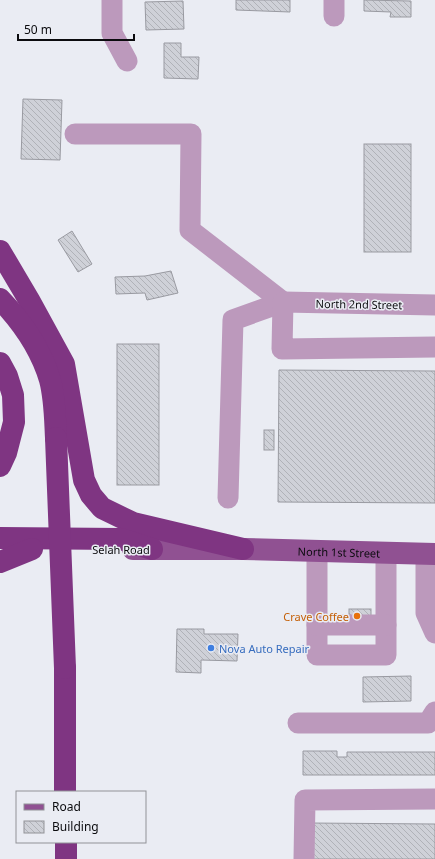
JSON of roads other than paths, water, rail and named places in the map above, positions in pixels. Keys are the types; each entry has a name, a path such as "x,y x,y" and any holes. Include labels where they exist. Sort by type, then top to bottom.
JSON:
{"highway":[{"path":"0,251 64,364 84,480 91,495 102,508 133,523 243,549"},
{"path":"0,299 29,334 42,356 50,381 54,406 65,668 65,791"},
{"path":"0,363 7,376 13,395 14,422 6,453 0,466"},
{"path":"0,538 121,539 152,549"},
{"path":"0,562 32,549"},
{"path":"66,843 66,859"}],"main road":[{"name":"Selah Road","path":"0,550 243,549"},
{"name":"North 1st Street","path":"243,549 430,554"}],"street":[{"path":"112,0 112,33 126,61"},
{"path":"74,134 191,134 190,230 283,302"},
{"path":"283,302 282,349 435,347"},
{"path":"228,498 233,320 283,302"},
{"name":"North 2nd Street","path":"283,302 435,305"},
{"path":"317,551 317,654 386,654 386,553"},
{"path":"430,554 426,613 435,633"},
{"path":"317,625 386,625"},
{"path":"298,723 428,723 435,712"},
{"path":"304,859 305,800 435,799"}],"place":[{"name":"Crave Coffee","path":"357,616"},
{"name":"Nova Auto Repair","path":"211,648"}]}
